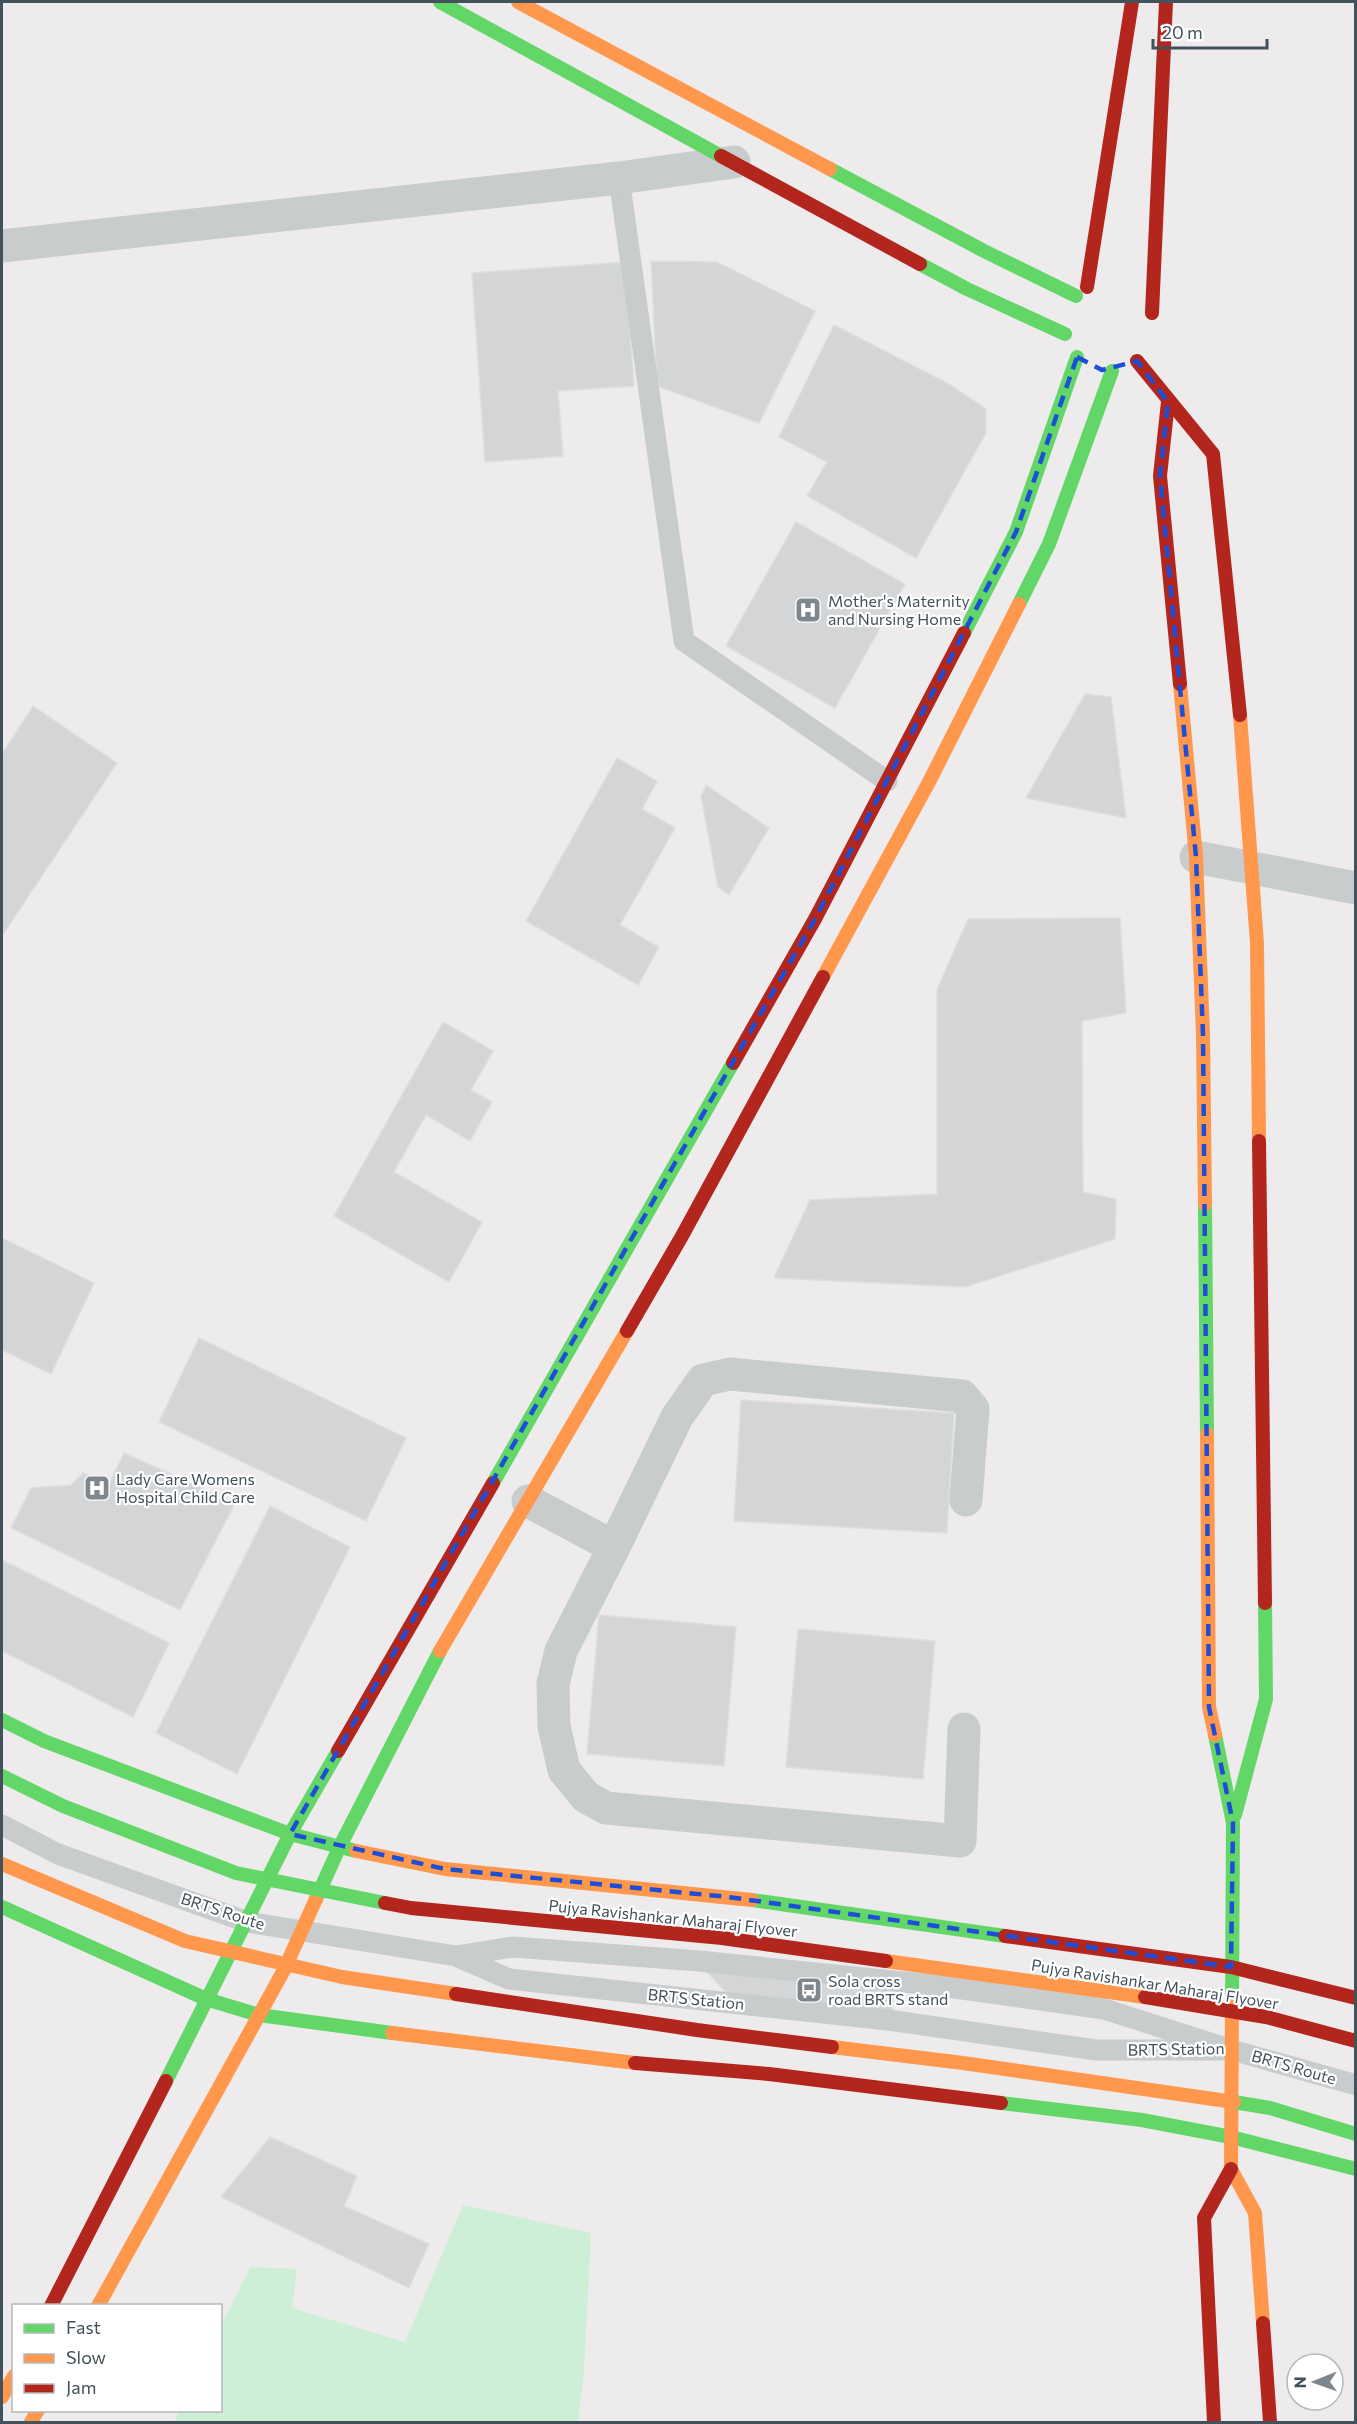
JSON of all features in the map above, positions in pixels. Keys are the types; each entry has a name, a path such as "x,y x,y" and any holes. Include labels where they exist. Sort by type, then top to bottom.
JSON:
{"main road":[{"path":"440,2 539,58 967,289 1077,304"},
{"path":"518,2 984,251 1077,304"},
{"path":"52,2304 290,1834 797,950 1016,532 1081,360 1069,346 1132,2"},
{"path":"1137,291 1146,301 1153,320 1166,2"},
{"path":"99,2304 303,1932 339,1848 446,1640 682,1236 929,782 1049,544 1107,371 1125,368 1141,356 1168,402 1213,454 1236,659 1257,943 1266,1699 1233,1823"},
{"path":"1168,402 1160,476 1196,857 1203,1035 1209,1707 1233,1823 1231,2169 1255,2213 1270,2422"},
{"path":"2,1720 44,1742 290,1834 339,1848 445,1869 728,1898 1231,1967 1356,1998"},
{"name":"Pujya Ravishankar Maharaj Flyover","path":"2,1776 63,1806 236,1873 411,1908 722,1938 1110,1992 1266,2017 1356,2041"},
{"path":"2,1864 185,1941 342,1977 697,2030 963,2063 1185,2094 1270,2108 1356,2134"},
{"path":"2,1907 206,1999 259,2015 506,2048 638,2063 769,2074 1119,2117 1231,2137 1356,2169"},
{"path":"1214,2422 1204,2217 1231,2169"},
{"path":"2,2397 12,2380"}],"street":[{"path":"2,246 619,178 734,162"},
{"path":"1196,857 1356,888"},
{"path":"964,1729 960,1840 606,1808 586,1797 564,1770 554,1726 553,1684 561,1651 677,1417 703,1380 730,1374 962,1396 973,1409 966,1500"},
{"path":"528,1501 614,1547"}],"lane":[{"path":"619,178 684,641 887,781"},
{"name":"BRTS Route","path":"2,1825 58,1854 247,1922 456,1956"},
{"name":"BRTS Station","path":"456,1956 513,1947 699,1961 933,1985 1104,2009 1232,2050"},
{"name":"BRTS Station","path":"456,1956 510,1979 888,2020 1096,2050 1232,2050"},
{"name":"BRTS Route","path":"1232,2050 1356,2085"}],"highlighted area":[{"path":"1077,357 1102,370 1137,361 1168,402 1160,476 1196,857 1203,1035 1209,1707 1233,1823 1231,1967 728,1897 445,1869 290,1834 815,919 1016,532"}],"green space":[{"path":"463,2205 591,2233 584,2371 578,2422 174,2422 179,2412 222,2412 222,2325 250,2267 297,2269 292,2308 405,2342"}],"building":[{"path":"651,261 717,262 815,311 759,423 657,386"},
{"path":"625,262 634,386 558,391 563,456 485,462 472,273"},
{"path":"834,325 949,384 986,409 986,433 916,558 807,496 827,462 779,437"},
{"path":"796,522 905,584 835,708 726,646"},
{"path":"1085,694 1111,697 1126,818 1026,798"},
{"path":"33,706 117,763 2,936 2,754"},
{"path":"617,758 657,781 642,809 675,828 620,925 659,947 638,985 526,921"},
{"path":"706,785 769,828 729,895 718,887 701,796"},
{"path":"1120,918 1126,1013 1082,1021 1083,1192 1116,1199 1115,1239 965,1287 774,1278 810,1200 937,1194 937,990 968,919"},
{"path":"443,1022 493,1051 471,1090 492,1102 470,1141 426,1115 394,1172 482,1222 449,1282 334,1216"},
{"path":"2,1238 94,1283 51,1374 2,1350"},
{"path":"199,1338 406,1438 366,1521 159,1422"},
{"path":"741,1400 954,1413 947,1533 734,1521"},
{"path":"124,1453 235,1503 180,1610 11,1528 31,1488 71,1485 83,1473 109,1484"},
{"path":"270,1506 350,1547 237,1774 156,1733"},
{"path":"2,1560 169,1643 133,1717 2,1651"},
{"path":"599,1615 736,1627 724,1766 587,1754"},
{"path":"798,1629 935,1641 923,1779 786,1767"},
{"name":"Sola cross road BRTS stand","path":"699,1963 896,1984 891,2018 729,1996"},
{"path":"270,2137 357,2176 344,2206 429,2244 409,2288 221,2197"}],"traffic: fast":[{"path":"440,2 721,156"},
{"path":"830,169 984,251 1076,296"},
{"path":"920,264 967,289 1065,334"},
{"path":"964,633 1016,532 1077,357"},
{"path":"1019,604 1049,544 1112,371"},
{"path":"493,1483 733,1063"},
{"path":"1205,1204 1207,1434"},
{"path":"1235,1815 1266,1699 1265,1603"},
{"path":"316,1899 339,1848 440,1651"},
{"path":"2,1720 44,1741 290,1834 356,1851"},
{"path":"1215,1735 1233,1823 1232,2006"},
{"path":"166,2081 290,1834 338,1751"},
{"path":"2,1776 63,1806 236,1873 385,1903"},
{"path":"752,1900 1005,1936"},
{"path":"2,1907 206,1999 259,2015 392,2033"},
{"path":"1234,2102 1270,2108 1356,2134"},
{"path":"1001,2103 1142,2120 1231,2137 1356,2169"}],"traffic: slow":[{"path":"518,2 830,169"},
{"path":"823,977 929,782 1019,604"},
{"path":"1180,684 1196,857 1203,1035 1205,1204"},
{"path":"1240,715 1257,943 1259,1141"},
{"path":"440,1651 627,1331"},
{"path":"1207,1434 1209,1707 1215,1735"},
{"path":"356,1851 445,1869 752,1900"},
{"path":"2,1864 185,1941 342,1977 456,1994"},
{"path":"99,2304 284,1970 316,1899"},
{"path":"886,1961 1145,1997"},
{"path":"1232,2006 1231,2169 1255,2213 1263,2323"},
{"path":"392,2033 635,2063"},
{"path":"832,2047 963,2063 1234,2102"},
{"path":"2,2397 12,2380"},
{"path":"31,2422 37,2412"}],"traffic: jam":[{"path":"1087,287 1132,2"},
{"path":"1152,313 1166,2"},
{"path":"721,156 920,264"},
{"path":"1137,361 1213,454 1240,715"},
{"path":"1168,402 1160,476 1180,684"},
{"path":"733,1063 815,919 964,633"},
{"path":"627,1331 682,1236 823,977"},
{"path":"1259,1141 1265,1603"},
{"path":"338,1751 493,1483"},
{"path":"385,1903 411,1908 722,1938 886,1961"},
{"path":"1005,1936 1231,1967 1356,1998"},
{"path":"456,1994 697,2030 832,2047"},
{"path":"1145,1997 1266,2017 1356,2041"},
{"path":"635,2063 769,2074 1001,2103"},
{"path":"52,2304 166,2081"},
{"path":"1214,2422 1204,2218 1231,2169"},
{"path":"1263,2323 1270,2422"}],"place":[{"name":"Mother's Maternity and Nursing Home","path":"808,610"},
{"name":"Lady Care Womens Hospital Child Care","path":"97,1488"},
{"name":"Sola cross road BRTS stand","path":"809,1990"}]}
